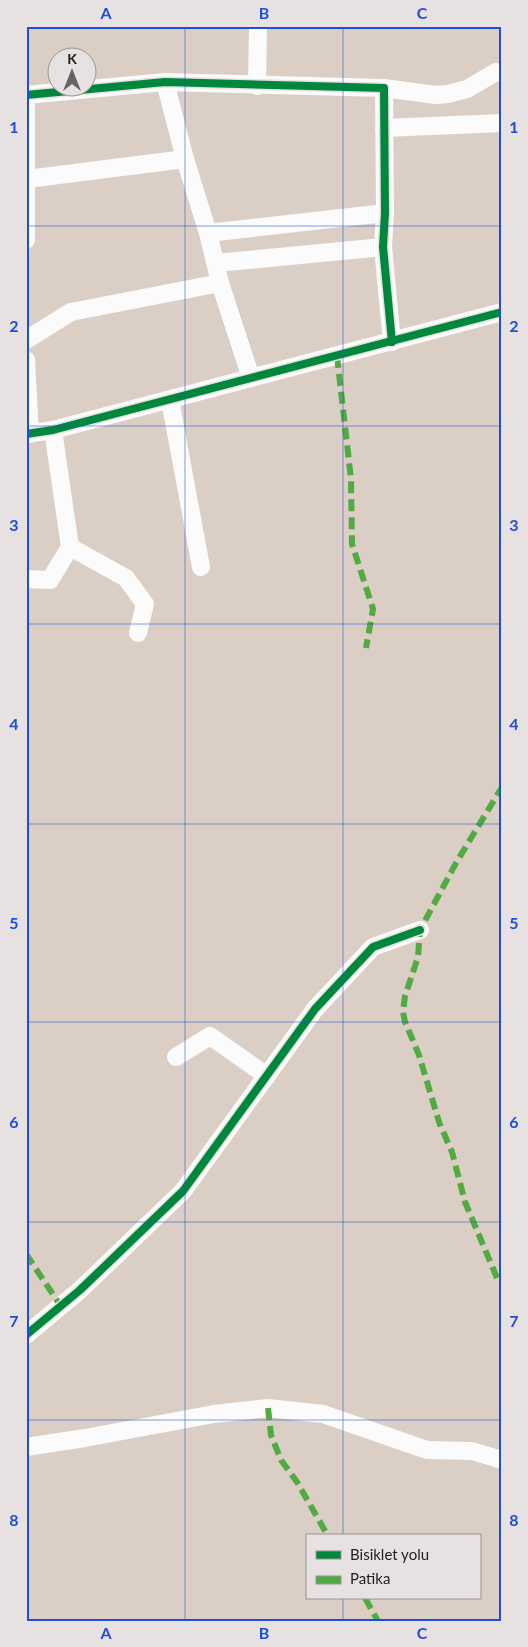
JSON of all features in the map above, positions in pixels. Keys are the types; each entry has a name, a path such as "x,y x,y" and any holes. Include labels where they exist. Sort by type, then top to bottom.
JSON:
{"street":[{"path":"257,86 258,26"},
{"path":"26,96 165,82 384,88 424,94 448,94 467,89 496,72"},
{"path":"165,82 220,282 251,378"},
{"path":"384,88 385,212 383,247 392,342"},
{"path":"26,108 26,240"},
{"path":"384,128 502,123"},
{"path":"27,178 185,159"},
{"path":"208,233 385,212"},
{"path":"216,263 383,247"},
{"path":"26,340 71,312 220,282"},
{"path":"26,360 28,434 53,430 170,400 502,312"},
{"path":"170,400 201,567"},
{"path":"26,579 50,580 70,547 53,430"},
{"path":"70,547 126,578 146,604 138,633"},
{"path":"26,1335 80,1290 183,1191 315,1009 373,947 420,930"},
{"path":"176,1058 210,1036 267,1076"},
{"path":"26,1446 85,1438 214,1414 268,1408 323,1414 426,1450 472,1451 502,1460"}],"shaded area":[{"path":"26,26 502,26 502,1621 26,1621"}],"marked path":[{"path":"337,356 351,479 352,544 373,609 366,648"},
{"path":"497,1278 465,1202 452,1152 439,1122 419,1055 405,1022 403,1012 405,996 418,957 420,930 456,863 502,787"},
{"path":"26,1254 60,1305"},
{"path":"268,1408 271,1435 281,1460 297,1482 327,1534"},
{"path":"366,1600 378,1621"}],"cycle path":[{"path":"26,95 165,82 384,88 385,213 383,247 392,342"},
{"path":"26,434 53,430 502,312"},
{"path":"26,1335 80,1290 183,1191 315,1009 373,947 420,930"}]}
